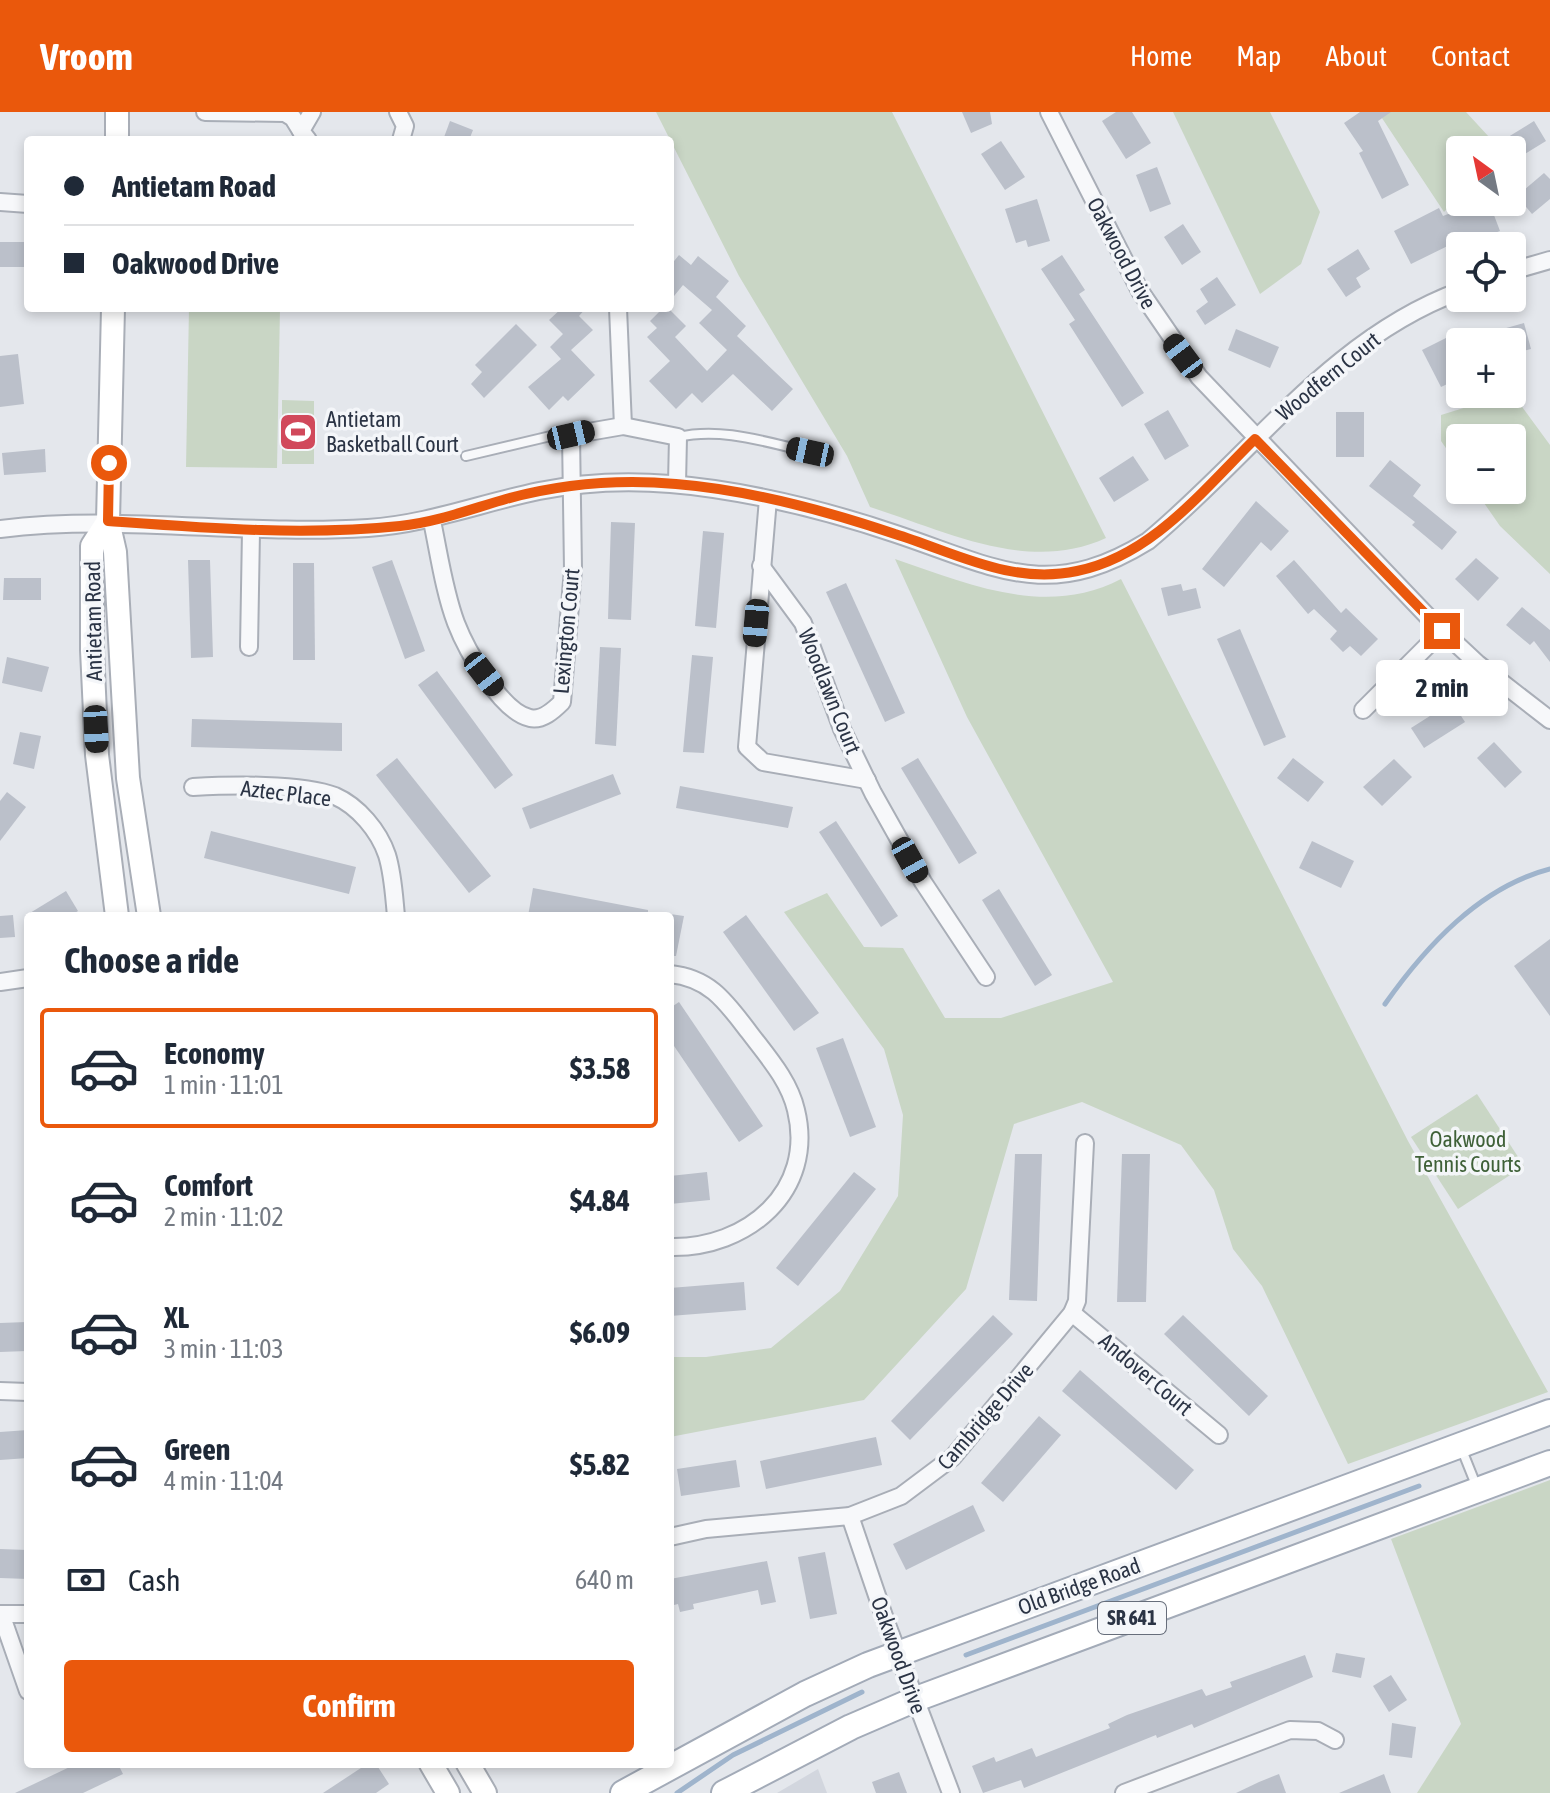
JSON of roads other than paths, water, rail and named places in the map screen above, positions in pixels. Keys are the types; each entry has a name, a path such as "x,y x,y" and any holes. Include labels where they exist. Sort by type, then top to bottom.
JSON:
{"main road":[{"name":"Old Bridge Road","path":"674,1765 805,1694 898,1653 1550,1412"},
{"name":"SR 641","path":"724,1793 851,1727 916,1699 1550,1463"},
{"name":"Old Bridge Road","path":"623,1793 669,1768"}],"street":[{"path":"117,112 117,136"},
{"path":"205,112 285,113 293,118 304,135"},
{"path":"304,135 312,112"},
{"path":"398,112 405,126 402,136"},
{"name":"Oakwood Drive","path":"1049,112 1140,291 1199,377 1442,631 1550,720"},
{"path":"0,202 24,204"},
{"path":"1526,267 1550,260"},
{"name":"Woodfern Court","path":"0,529 108,521 251,531 363,528 432,521 508,498 572,486 677,484 768,499 897,534 970,563 1012,573 1076,572 1126,555 1148,541 1348,354 1414,312 1446,297"},
{"name":"Antietam Road","path":"113,312 108,521 115,552 128,778 148,912"},
{"path":"618,312 623,426"},
{"path":"572,486 571,435 623,426 678,437 677,484"},
{"name":"Lexington Court","path":"432,521 455,621 467,645 484,674 512,708 530,719 542,717 562,702 573,569 572,486"},
{"name":"Woodlawn Court","path":"768,499 747,747 763,762 867,780"},
{"name":"Antietam Road","path":"108,521 92,546 92,650 97,755 117,912"},
{"path":"249,647 251,531"},
{"name":"Woodlawn Court","path":"761,566 803,623 842,729 867,780 923,882 986,977"},
{"path":"1363,710 1442,631"},
{"name":"Aztec Place","path":"193,787 287,789 334,796 351,806 377,835 386,853 395,912"},
{"path":"674,975 702,981 722,997 781,1075 796,1108 800,1128 791,1180 769,1214 731,1236 707,1244 674,1247"},
{"path":"0,982 24,979"},
{"path":"1072,1313 1077,1301 1085,1143"},
{"name":"Andover Court","path":"1072,1313 1219,1435"},
{"name":"Cambridge Drive","path":"674,1536 706,1529 850,1516 901,1496 953,1457 1072,1313"},
{"path":"0,1391 24,1392"},
{"name":"Oakwood Drive","path":"850,1516 951,1793"},
{"path":"24,1614 0,1614 24,1680"},
{"path":"1124,1793 1290,1730 1318,1731 1335,1740"},
{"path":"433,1768 448,1793"},
{"path":"470,1768 485,1793"}],"lane":[{"path":"678,437 716,431 810,452"},
{"path":"466,456 555,435 571,435"},
{"path":"1460,1445 1478,1489"}],"waterway":[{"path":"1385,1004 1418,961 1478,904 1524,878 1550,869"},
{"path":"966,1655 1419,1486"},
{"path":"677,1793 733,1755 862,1692"}],"place":[{"name":"Antietam Basketball Court","path":"298,432"}],"park label":[{"name":"Oakwood Tennis Courts","path":"1468,1152"}]}
